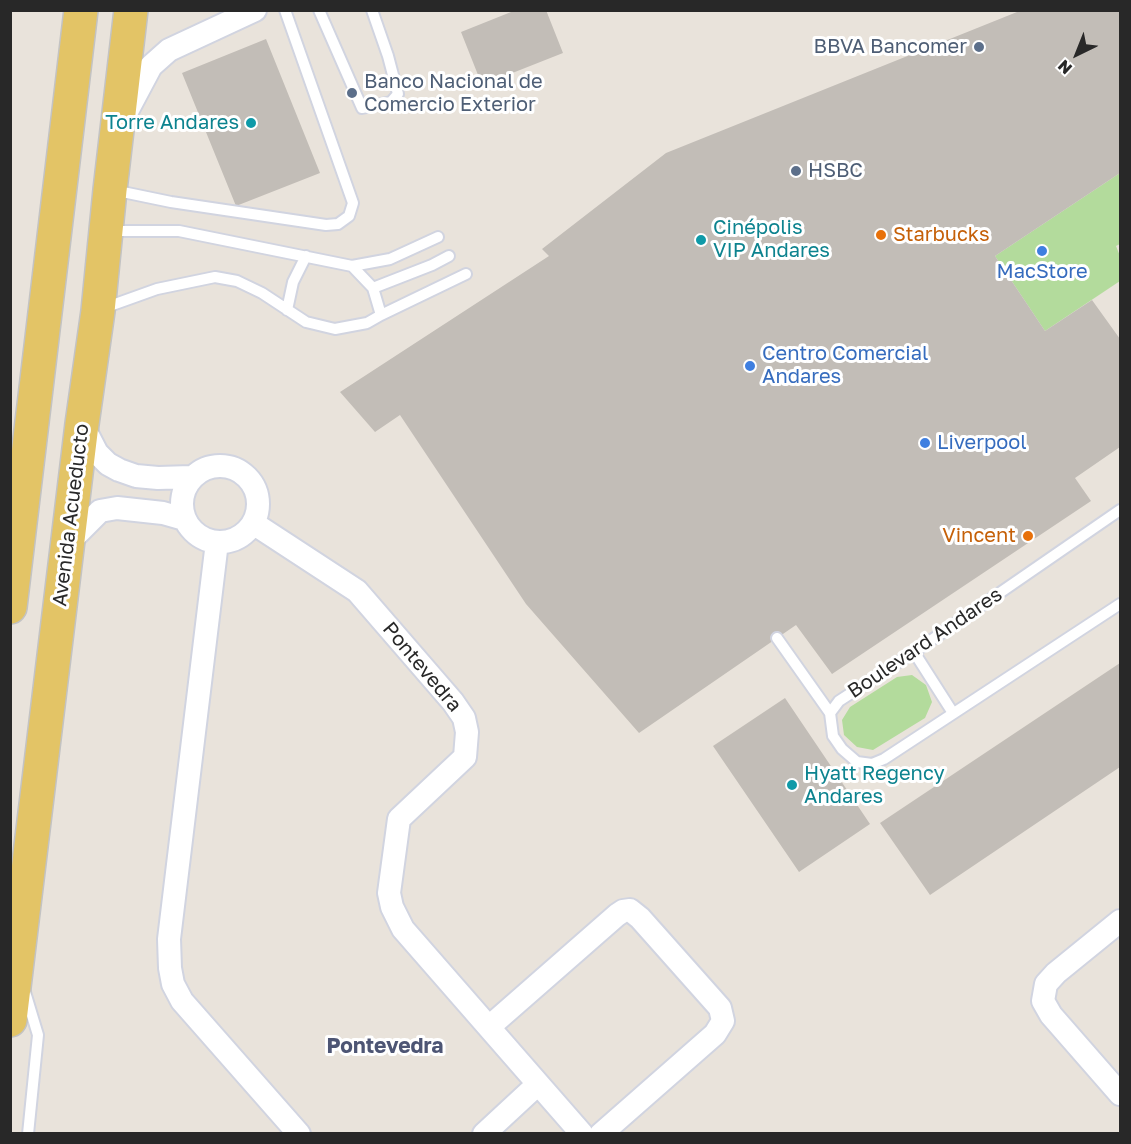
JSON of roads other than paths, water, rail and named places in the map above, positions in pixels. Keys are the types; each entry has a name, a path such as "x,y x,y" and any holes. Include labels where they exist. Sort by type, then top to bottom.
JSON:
{"main road":[{"path":"10,607 81,10"},
{"name":"Avenida Acueducto","path":"10,1020 82,424 98,311 131,10"}],"street":[{"path":"117,136 151,66 169,50 255,10"},
{"path":"82,424 97,453 108,464 119,470 136,476 191,477"},
{"path":"216,465 230,466 243,473 252,483 258,496 258,510 253,523 246,532 238,538 217,542 203,538 192,530 184,519 181,505 183,490 191,477 202,469 216,465"},
{"path":"68,543 100,511 117,508 163,513 184,519"},
{"name":"Pontevedra","path":"253,523 357,591 453,702 464,718 467,732 465,757 399,819 389,893 397,919 403,929 582,1134"},
{"path":"217,542 169,939 170,968 173,984 182,1000 298,1134"},
{"path":"489,1027 617,915 630,910 640,918 720,1008 723,1021 715,1034 601,1134"},
{"path":"1120,921 1056,973 1046,984 1043,1001 1051,1015 1120,1094"},
{"path":"484,1134 538,1084"}],"lane":[{"path":"110,190 171,202 326,225 338,224 349,216 353,203 285,10"},
{"path":"319,10 362,108 391,102 398,94 372,10"},
{"path":"106,231 179,231 352,266 390,259 438,237"},
{"path":"287,309 293,282 306,256"},
{"path":"372,288 449,256"},
{"path":"352,266 372,288 381,315"},
{"path":"98,311 157,289 215,277 237,280 262,293 306,322 335,329 368,323 466,274"},
{"name":"Boulevard Andares","path":"1120,510 839,702 830,713 831,729 837,744 857,762 872,764 884,759 1120,604"},
{"path":"777,638 830,713"},
{"path":"914,652 953,713"},
{"path":"17,964 38,1035 28,1134"}],"place":[{"name":"BBVA Bancomer","path":"979,47"},
{"name":"Banco Nacional de Comercio Exterior","path":"352,93"},
{"name":"Torre Andares","path":"251,123"},
{"name":"HSBC","path":"796,171"},
{"name":"Starbucks","path":"881,235"},
{"name":"Cinépolis VIP Andares","path":"701,240"},
{"name":"MacStore","path":"1042,251"},
{"name":"Centro Comercial Andares","path":"750,366"},
{"name":"Liverpool","path":"925,443"},
{"name":"Vincent","path":"1028,536"},
{"name":"Hyatt Regency Andares","path":"792,785"}],"district":[{"name":"Pontevedra","path":"385,1046"}]}
